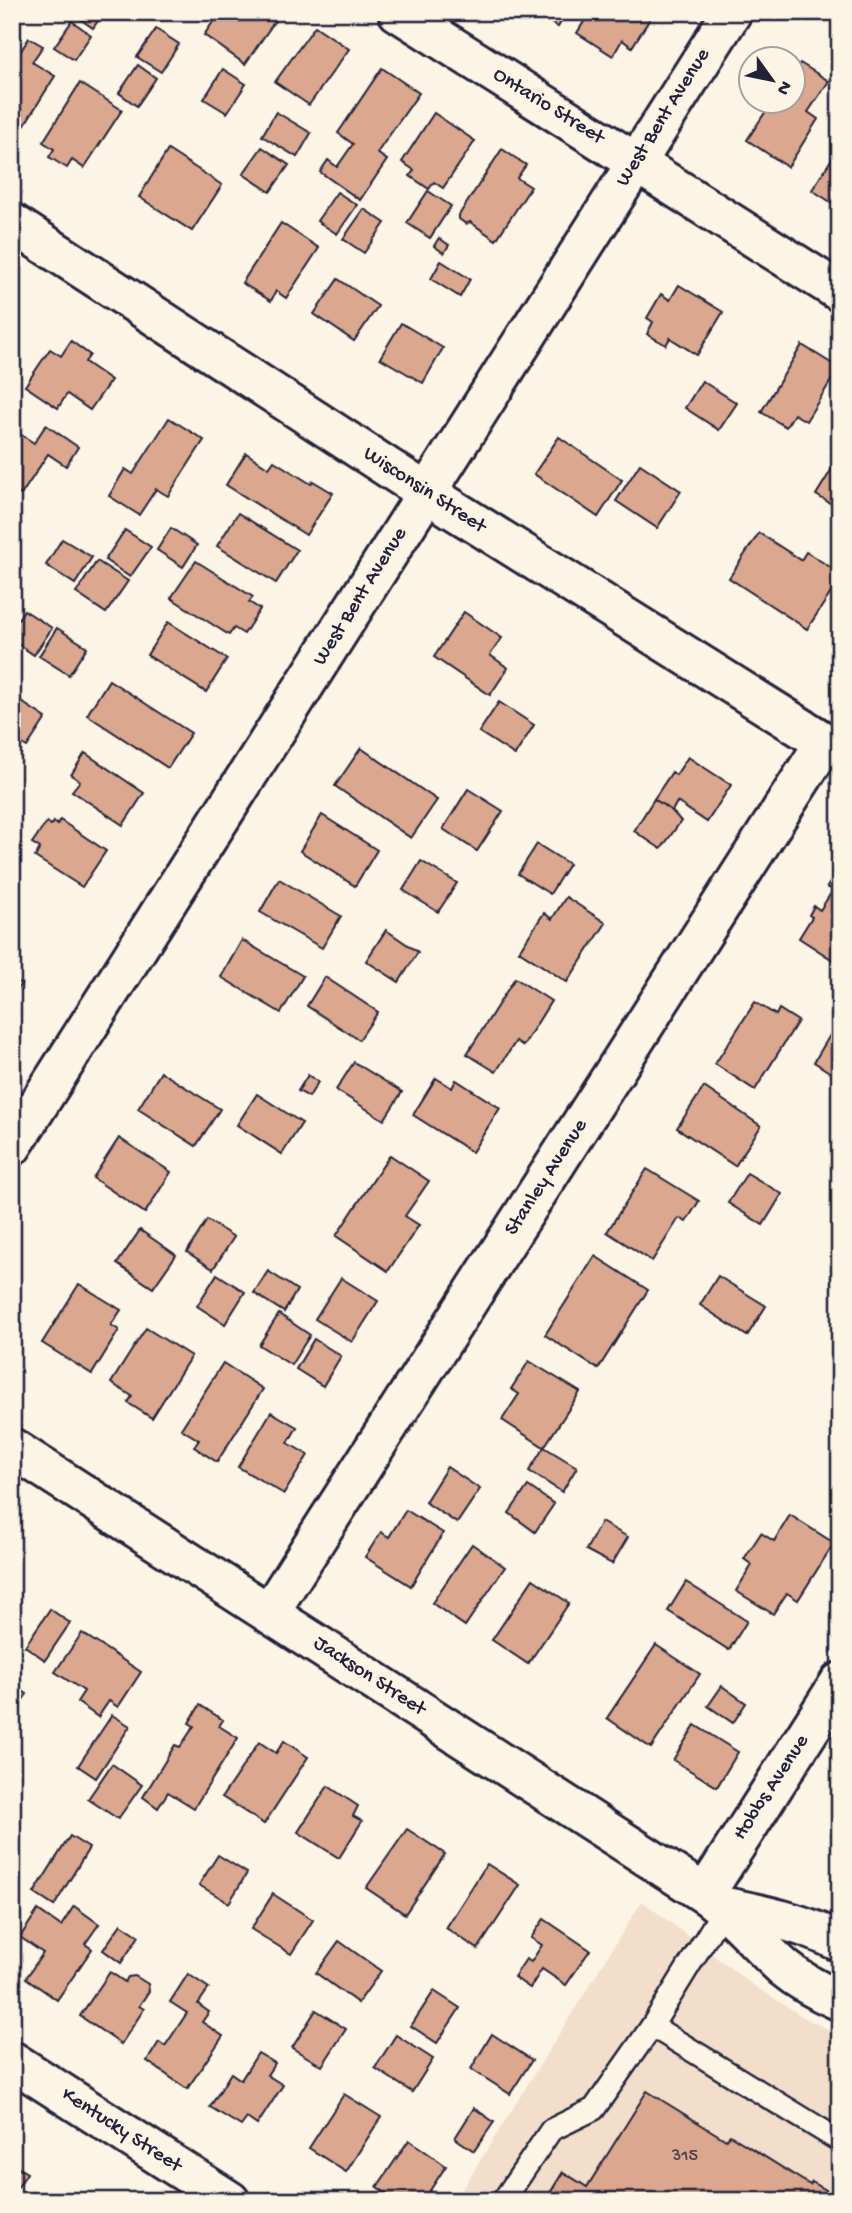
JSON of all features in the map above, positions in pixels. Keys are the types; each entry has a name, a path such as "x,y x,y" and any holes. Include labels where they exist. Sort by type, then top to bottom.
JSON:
{"street":[{"name":"Ontario Street","path":"398,12 840,292"},
{"name":"West Bent Avenue","path":"12,1146 732,12"},
{"name":"Wisconsin Street","path":"15,231 832,747"},
{"name":"Stanley Avenue","path":"269,1613 832,747"},
{"name":"Jackson Street","path":"12,1448 715,1901 785,1968 815,1989 840,2001"},
{"name":"Hobbs Avenue","path":"715,1901 840,1682"},
{"name":"Jackson Street","path":"715,1901 818,1931 840,1942"},
{"name":"Kentucky Street","path":"12,2062 230,2201"}],"lane":[{"path":"503,2201 551,2130 594,2109 652,2026 715,1901"},
{"path":"652,2026 840,2141"}],"shaded area":[{"path":"642,1901 750,1983 803,2017 840,2035 840,2201 455,2201"}],"building":[{"path":"80,12 104,12 93,28 77,17"},
{"path":"220,12 268,12 277,18 245,64 204,35"},
{"path":"534,12 567,12 558,27"},
{"path":"590,12 642,12 651,17 632,47 622,40 613,56 577,33"},
{"path":"72,21 91,35 74,60 54,47"},
{"path":"315,26 349,49 309,105 275,82"},
{"path":"156,29 179,44 161,72 137,57"},
{"path":"29,38 43,46 32,62 55,76 15,140 12,138 12,65"},
{"path":"138,65 156,78 137,106 119,93"},
{"path":"806,67 829,81 808,112 818,119 788,167 747,140 763,116 806,116"},
{"path":"382,68 419,93 377,153 387,160 360,200 320,172 328,160 337,167 353,144 338,133"},
{"path":"223,69 246,84 227,113 204,99"},
{"path":"80,83 122,110 84,168 72,160 67,168 49,157 54,149 43,142"},
{"path":"276,112 311,133 297,157 262,136"},
{"path":"434,113 475,141 443,188 434,182 429,189 410,176 414,170 402,162"},
{"path":"840,146 840,208 812,190"},
{"path":"262,147 289,165 270,192 243,174"},
{"path":"502,149 526,165 517,178 531,187 496,240 470,222 466,224 459,219 459,215"},
{"path":"168,150 222,185 192,231 139,197"},
{"path":"428,191 451,206 430,238 407,223"},
{"path":"337,192 357,205 337,234 317,221"},
{"path":"364,209 385,223 364,253 343,239"},
{"path":"281,223 319,248 286,298 276,291 271,301 242,283"},
{"path":"439,238 449,245 444,253 434,246"},
{"path":"441,261 470,279 460,297 431,279"},
{"path":"338,279 378,306 354,341 314,314"},
{"path":"679,285 723,312 697,355 670,338 666,345 647,334 653,322 647,318 661,294 670,300"},
{"path":"401,323 443,348 423,383 380,358"},
{"path":"71,341 90,355 85,362 111,380 90,410 67,394 58,408 25,386 50,349 61,356"},
{"path":"802,345 839,368 806,421 794,414 786,427 761,412"},
{"path":"702,381 737,403 719,430 685,408"},
{"path":"169,418 204,440 168,496 156,489 139,515 109,496 125,469 133,474"},
{"path":"46,425 78,447 66,466 48,454 21,495 12,489 12,429 34,443"},
{"path":"559,437 622,480 598,517 534,474"},
{"path":"246,453 269,468 274,461 311,484 313,481 333,493 306,535 226,485"},
{"path":"640,464 681,491 657,528 616,501"},
{"path":"835,464 840,467 840,509 816,495"},
{"path":"238,513 297,550 276,583 217,546"},
{"path":"171,528 197,545 183,567 157,550"},
{"path":"125,530 151,547 130,577 105,560"},
{"path":"759,533 801,560 806,552 840,573 840,579 807,629 729,578"},
{"path":"62,539 92,557 75,584 46,565"},
{"path":"97,561 128,581 106,613 76,593"},
{"path":"196,561 253,597 249,602 260,609 244,634 234,628 229,635 171,598"},
{"path":"24,610 52,628 34,655 12,640 12,629"},
{"path":"464,612 502,638 490,655 508,668 490,695 434,657"},
{"path":"168,622 227,659 206,692 147,655"},
{"path":"57,628 87,647 69,675 39,656"},
{"path":"109,680 191,733 168,768 87,715"},
{"path":"14,697 46,718 27,747 12,738"},
{"path":"499,702 534,725 515,755 479,732"},
{"path":"361,748 437,800 411,838 335,786"},
{"path":"85,753 144,793 123,825 72,791 80,781 71,775"},
{"path":"688,757 731,785 707,822 677,802 672,811 654,799 672,772 676,775"},
{"path":"468,789 503,811 477,851 443,829"},
{"path":"654,799 681,821 661,849 634,831"},
{"path":"322,815 377,850 355,886 300,851"},
{"path":"60,820 106,851 82,887 35,857 40,848 32,843 47,822 57,825"},
{"path":"537,844 569,864 550,894 518,874"},
{"path":"421,861 457,883 438,912 403,890"},
{"path":"840,867 840,956 836,962 799,938 812,917 809,915 814,906 820,910 833,890 827,887"},
{"path":"279,879 341,916 322,948 260,912"},
{"path":"566,897 606,923 567,982 519,951 544,913 552,919"},
{"path":"386,930 418,952 399,982 366,961"},
{"path":"242,940 303,976 281,1013 221,977"},
{"path":"325,977 378,1012 359,1040 307,1006"},
{"path":"12,978 21,984 12,997"},
{"path":"515,978 551,1001 523,1046 516,1041 496,1072 467,1054"},
{"path":"755,1002 776,1015 779,1009 798,1021 755,1090 715,1064"},
{"path":"830,1035 840,1041 840,1079 814,1062"},
{"path":"354,1062 402,1092 384,1120 336,1090"},
{"path":"161,1072 220,1109 196,1146 138,1109"},
{"path":"308,1075 318,1082 309,1097 298,1091"},
{"path":"436,1078 452,1088 456,1080 500,1108 472,1152 413,1115"},
{"path":"704,1087 761,1126 735,1166 677,1128"},
{"path":"257,1094 302,1123 282,1154 237,1125"},
{"path":"119,1138 171,1172 145,1213 93,1178"},
{"path":"390,1155 429,1181 405,1216 419,1225 388,1271 336,1236"},
{"path":"647,1169 699,1201 686,1222 679,1218 652,1261 607,1232"},
{"path":"747,1173 782,1194 763,1225 728,1203"},
{"path":"207,1220 234,1237 213,1269 187,1252"},
{"path":"140,1230 176,1255 153,1288 117,1264"},
{"path":"595,1256 648,1290 598,1369 545,1335"},
{"path":"268,1271 297,1290 284,1312 254,1293"},
{"path":"217,1274 245,1292 225,1324 197,1306"},
{"path":"718,1276 766,1306 747,1336 700,1305"},
{"path":"341,1278 378,1301 352,1342 315,1319"},
{"path":"79,1284 121,1310 111,1325 119,1330 92,1374 42,1343"},
{"path":"279,1314 310,1335 291,1365 259,1345"},
{"path":"146,1328 191,1356 152,1418 128,1403 132,1396 111,1383"},
{"path":"314,1339 341,1356 323,1386 296,1369"},
{"path":"529,1361 580,1392 544,1447 502,1420 519,1394 511,1389"},
{"path":"223,1363 263,1389 217,1462 194,1447 199,1440 181,1429"},
{"path":"840,1364 840,1379 833,1374"},
{"path":"271,1412 297,1427 288,1443 308,1455 284,1494 238,1467"},
{"path":"544,1447 577,1467 562,1492 529,1471"},
{"path":"447,1467 480,1489 457,1523 425,1502"},
{"path":"528,1486 554,1504 535,1532 509,1513"},
{"path":"406,1510 443,1533 411,1586 365,1557 381,1532 389,1537"},
{"path":"790,1515 834,1543 798,1600 787,1593 773,1614 736,1591 752,1565 744,1559 761,1533 774,1541"},
{"path":"601,1522 628,1537 612,1564 586,1550"},
{"path":"472,1544 505,1567 465,1626 432,1603"},
{"path":"533,1579 569,1603 528,1664 492,1640"},
{"path":"686,1582 747,1621 729,1650 668,1611"},
{"path":"50,1609 70,1623 45,1660 25,1646"},
{"path":"82,1633 141,1672 118,1707 109,1701 98,1717 77,1702 84,1691 55,1672"},
{"path":"656,1645 700,1674 651,1748 607,1718"},
{"path":"12,1684 27,1694 12,1715"},
{"path":"722,1686 746,1703 733,1723 708,1706"},
{"path":"200,1705 223,1720 219,1726 238,1738 194,1808 168,1792 158,1808 143,1797 175,1745 180,1747 194,1726 189,1723"},
{"path":"112,1715 130,1726 96,1778 78,1766"},
{"path":"695,1725 738,1752 717,1787 673,1760"},
{"path":"284,1741 308,1757 264,1824 222,1797 259,1742 276,1753"},
{"path":"112,1764 142,1785 118,1819 88,1799"},
{"path":"328,1786 358,1806 353,1816 362,1821 339,1858 298,1832"},
{"path":"407,1829 445,1854 405,1914 366,1888"},
{"path":"70,1836 89,1848 54,1906 34,1893"},
{"path":"218,1855 247,1873 229,1903 199,1885"},
{"path":"487,1864 520,1885 478,1949 446,1928"},
{"path":"273,1894 313,1920 291,1954 251,1929"},
{"path":"74,1906 99,1924 85,1944 92,1949 57,2000 26,1978 43,1953 20,1937 38,1910 61,1926"},
{"path":"544,1919 590,1950 566,1985 542,1969 530,1988 514,1977 526,1959 531,1962 542,1945 531,1938"},
{"path":"121,1924 139,1936 121,1963 103,1950"},
{"path":"339,1941 381,1971 358,2003 316,1973"},
{"path":"110,1972 125,1982 128,1977 135,1976 148,1984 149,1991 139,2006 144,2009 121,2044 80,2016"},
{"path":"188,1974 209,1988 198,2004 209,2012 202,2022 223,2036 187,2089 147,2061 159,2042 165,2046 187,2013 170,2002"},
{"path":"434,1991 460,2008 437,2043 411,2026"},
{"path":"316,2010 346,2029 322,2066 292,2048"},
{"path":"492,2034 532,2060 510,2094 471,2069"},
{"path":"396,2035 433,2059 412,2092 375,2068"},
{"path":"258,2053 275,2063 267,2075 283,2085 257,2125 247,2118 241,2126 210,2107 231,2073 241,2080"},
{"path":"647,2091 726,2140 730,2135 810,2185 812,2182 826,2190 828,2201 545,2201 563,2172 587,2187"},
{"path":"344,2094 381,2117 346,2172 309,2148"},
{"path":"474,2108 494,2122 474,2151 455,2138"},
{"path":"409,2140 446,2166 423,2201 397,2201 377,2187"},
{"path":"12,2164 27,2173 12,2196"},
{"path":"59,2191 74,2201 53,2201"}]}
